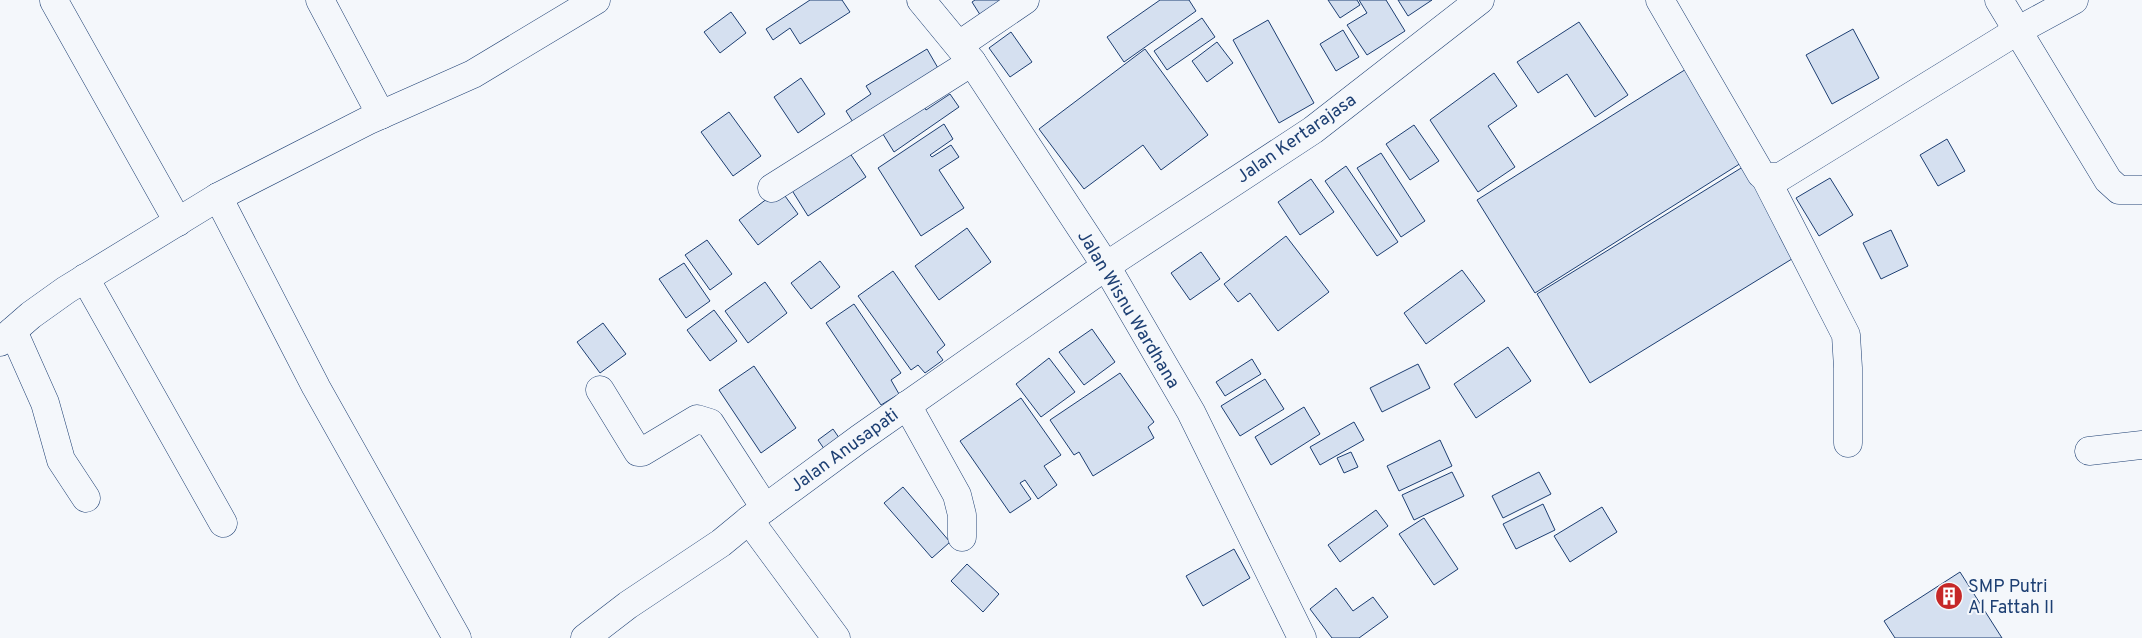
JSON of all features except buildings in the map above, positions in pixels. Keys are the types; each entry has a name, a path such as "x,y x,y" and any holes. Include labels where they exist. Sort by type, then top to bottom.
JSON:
{"street":[{"path":"320,0 381,115"},
{"path":"86,498 61,460 45,403 6,336 52,300 85,278 218,197 381,115 473,74 596,0"},
{"name":"Jalan Wisnu Wardhana","path":"921,0 966,53 1106,266 1190,412 1302,638"},
{"path":"772,188 966,53 1025,0"},
{"name":"Jalan Kertarajasa","path":"1106,266 1312,130 1480,0"},
{"path":"1660,0 1761,174 1765,177 1846,335 1848,443"},
{"path":"2000,0 2108,180 2119,190 2142,190"},
{"path":"1765,177 1780,176 2017,31 2074,0"},
{"path":"54,1 178,222"},
{"path":"218,197 316,387 457,638"},
{"name":"Jalan Anusapati","path":"585,638 628,605 721,543 757,514 907,405 1106,266"},
{"path":"85,278 223,523"},
{"path":"600,390 638,452 642,452 697,419 710,423 757,514 836,638"},
{"path":"907,405 957,495 962,515 962,537"},
{"path":"2088,452 2142,445"}],"place":[{"name":"SMP Putri Al Fattah II","path":"1949,596"}]}
